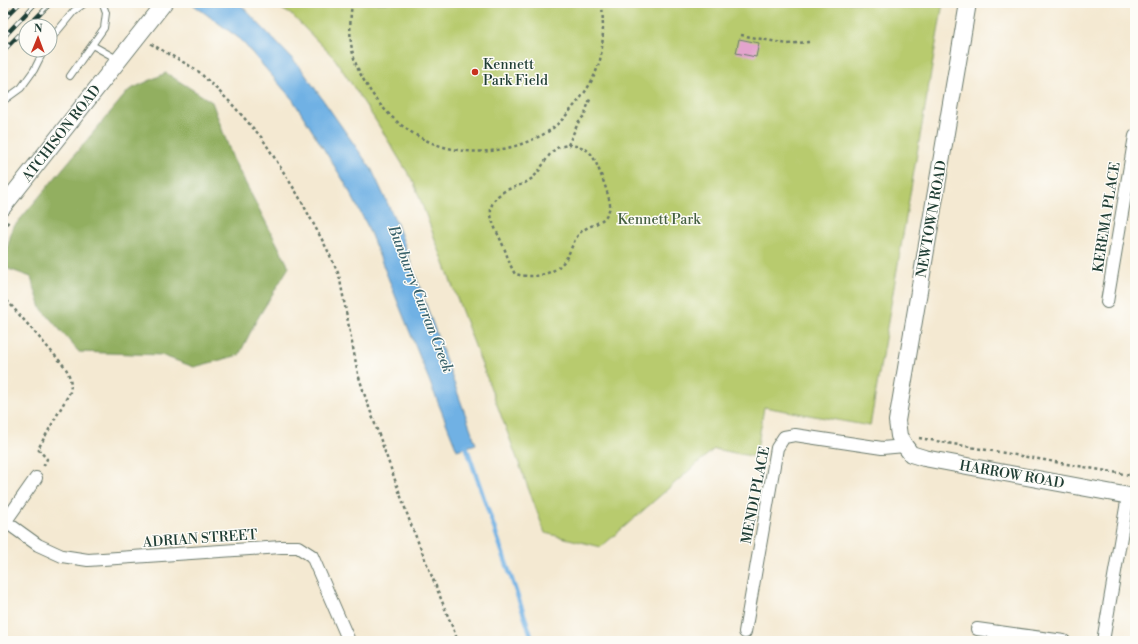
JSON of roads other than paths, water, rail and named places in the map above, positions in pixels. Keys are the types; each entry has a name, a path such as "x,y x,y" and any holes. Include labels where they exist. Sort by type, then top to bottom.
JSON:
{"street":[{"name":"NEWTOWN ROAD","path":"905,439 897,421 968,3"},
{"name":"ATCHISON ROAD","path":"3,207 162,5"},
{"name":"KEREMA PLACE","path":"1107,302 1135,136"},
{"name":"MENDI PLACE","path":"745,632 777,448 784,437 795,435 882,448 905,439"},
{"name":"HARROW ROAD","path":"905,439 911,454 924,458 1131,496"},
{"name":"ADRIAN STREET","path":"36,478 4,523 38,545 62,556 88,560 281,547 298,548 312,556 349,641"},
{"path":"1103,641 1131,496"},
{"path":"977,629 1064,641"}],"lane":[{"path":"58,30 74,11 85,3"},
{"path":"70,76 104,28 106,13 104,5 101,3"},
{"path":"92,45 119,60"},
{"path":"3,101 21,88 34,70 40,58"}],"water":[{"path":"191,3 239,3 300,67 372,170 397,224 476,444 457,450 367,225 345,183 293,100 240,39"}],"waterway":[{"name":"Bunburry Curran Creek","path":"465,443 533,641"}],"railway":[{"path":"3,20 20,3"},
{"path":"3,38 36,3"},
{"path":"36,18 51,3"},
{"path":"3,51 18,36"}],"place":[{"name":"Kennett Park Field","path":"475,72"}],"park label":[{"name":"Kennett Park","path":"659,219"}]}
